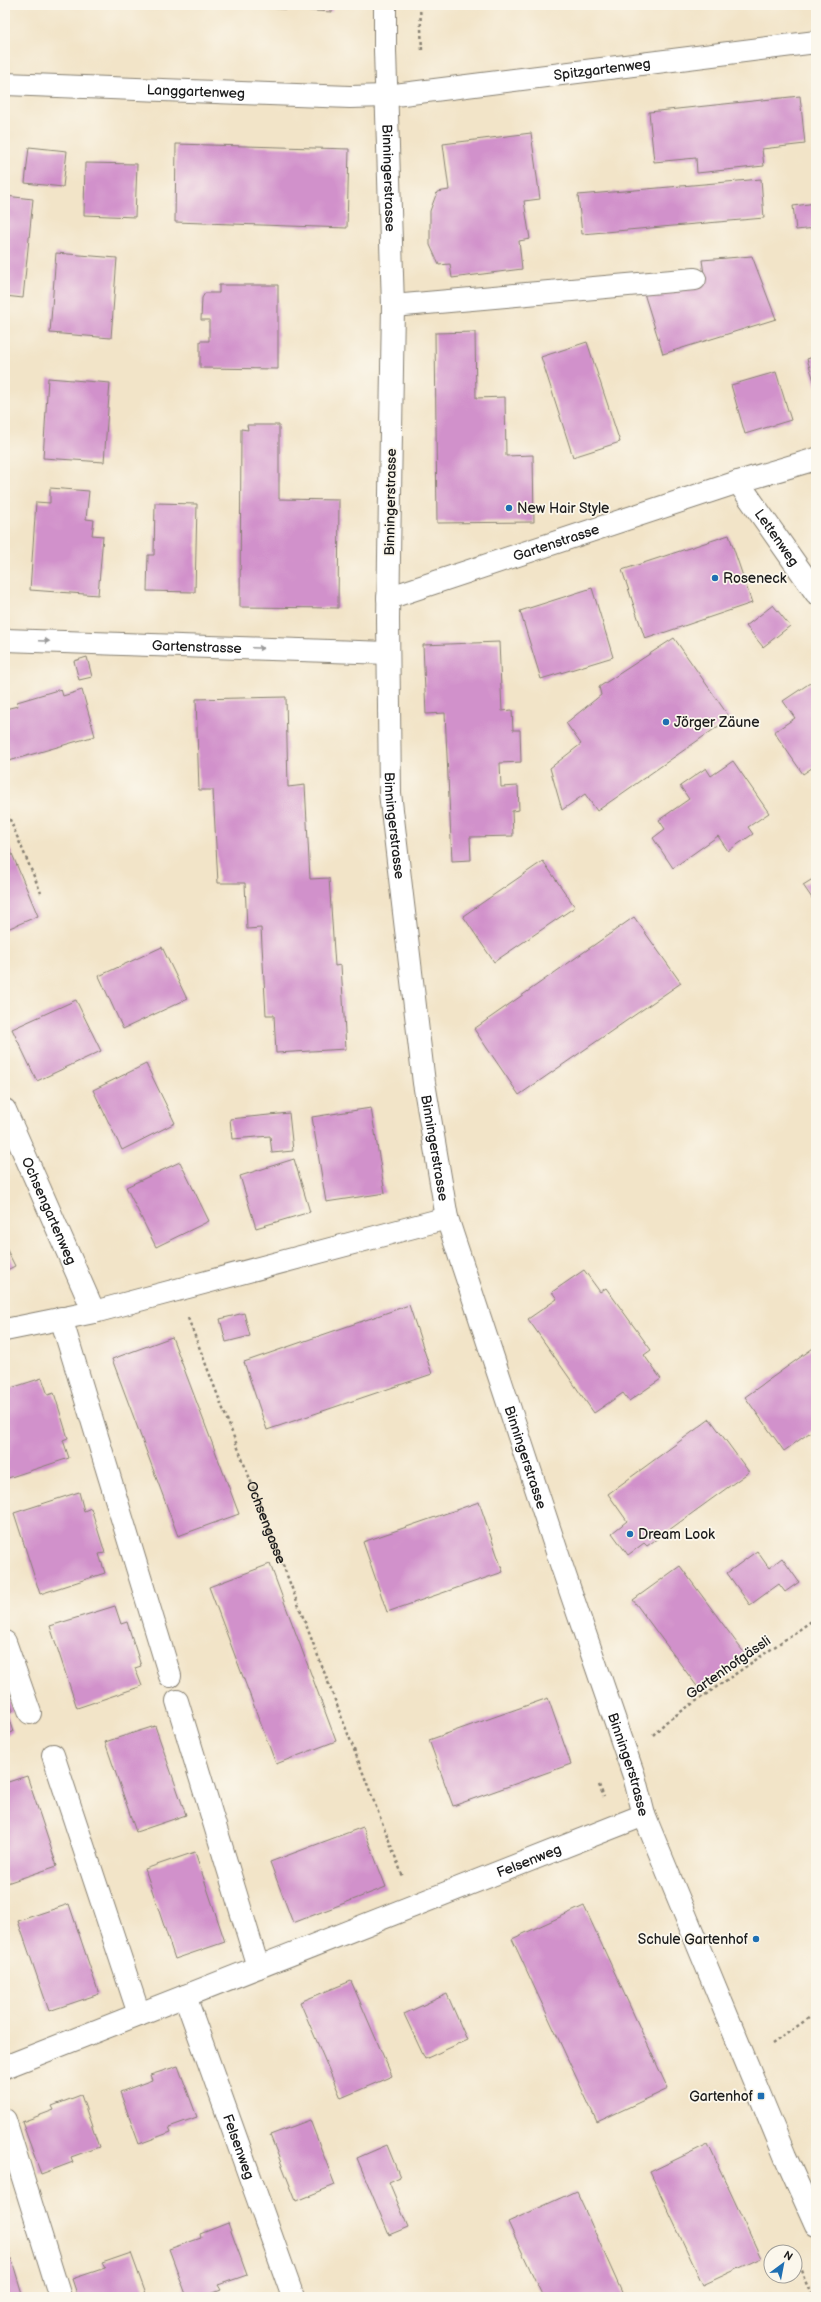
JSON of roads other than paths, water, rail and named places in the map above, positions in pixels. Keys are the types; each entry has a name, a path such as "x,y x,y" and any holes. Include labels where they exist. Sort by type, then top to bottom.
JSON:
{"street":[{"name":"Binningerstrasse","path":"385,5 393,306 388,598 390,793 424,1083 447,1218 560,1561 634,1776 644,1815 785,2156 816,2225"},
{"name":"Spitzgartenweg","path":"387,96 816,42"},
{"name":"Langgartenweg","path":"5,84 350,97 387,96"},
{"path":"393,306 695,279"},
{"name":"Gartenstrasse","path":"388,598 738,482 816,459"},
{"name":"Lettenweg","path":"738,482 816,593"},
{"name":"Gartenstrasse","path":"5,640 388,653"},
{"name":"Ochsengartenweg","path":"5,1110 94,1312"},
{"path":"5,1330 94,1312 447,1218"},
{"path":"60,1318 170,1676"},
{"path":"5,1642 30,1713"},
{"path":"178,1702 258,1967"},
{"path":"53,1755 139,2014"},
{"name":"Felsenweg","path":"5,2067 414,1907 644,1815"},
{"name":"Felsenweg","path":"185,1996 293,2297"},
{"path":"5,2120 60,2297"}],"place":[{"name":"New Hair Style","path":"509,508"},
{"name":"Roseneck","path":"715,578"},
{"name":"Jörger Zäune","path":"666,722"},
{"name":"Dream Look","path":"630,1534"},
{"name":"Schule Gartenhof","path":"756,1939"},
{"name":"Gartenhof","path":"761,2096"}]}
